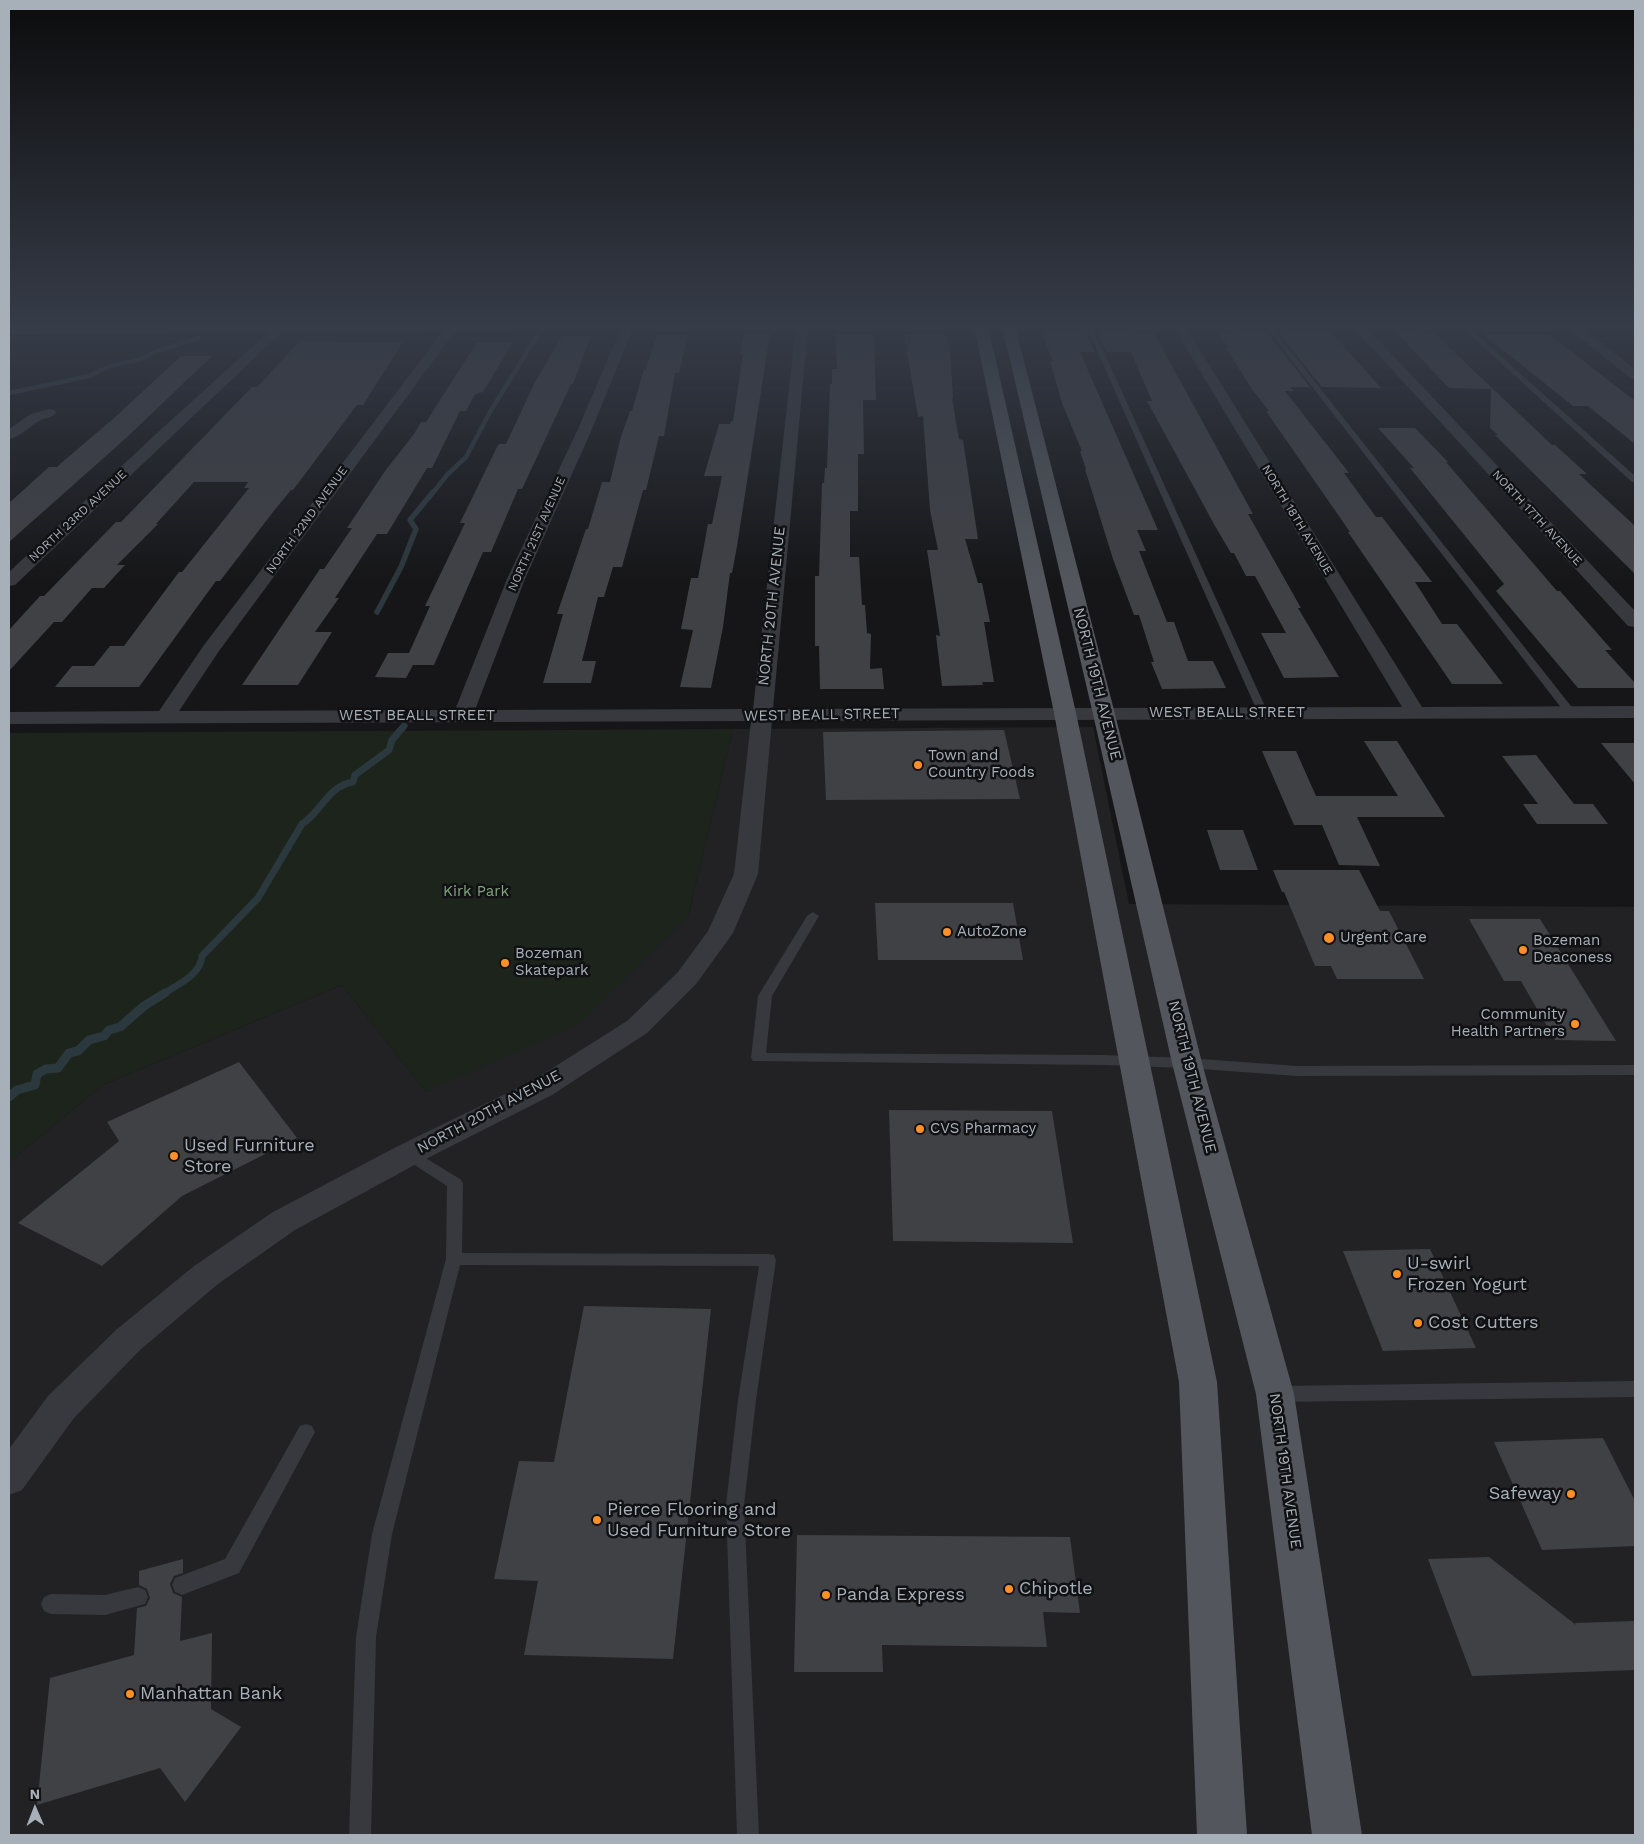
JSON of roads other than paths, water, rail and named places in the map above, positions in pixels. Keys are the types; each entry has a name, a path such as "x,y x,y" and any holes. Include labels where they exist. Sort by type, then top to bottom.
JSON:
{"main road":[{"path":"999,412 1065,713 1198,1382 1222,1835"},
{"name":"NORTH 19TH AVENUE","path":"1029,412 1104,714 1187,1063 1275,1394 1338,1835"}],"street":[{"name":"NORTH 23RD AVENUE","path":"9,581 188,412"},
{"name":"NORTH 22ND AVENUE","path":"165,717 211,649 387,412"},
{"name":"NORTH 21ST AVENUE","path":"463,716 516,579 592,412"},
{"name":"NORTH 20TH AVENUE","path":"9,1478 61,1407 128,1340 206,1275 284,1221 409,1154 542,1088 637,1027 687,978 720,933 746,874 793,412"},
{"name":"NORTH 18TH AVENUE","path":"1231,412 1351,606 1381,659 1416,713"},
{"name":"NORTH 17TH AVENUE","path":"1439,412 1635,622"},
{"path":"9,435 36,417 49,413"},
{"name":"WEST BEALL STREET","path":"9,718 1635,712"}],"lane":[{"path":"1128,412 1263,713"},
{"path":"1335,412 1570,712"},
{"path":"1559,412 1635,480"},
{"path":"813,916 765,996 758,1058 1134,1061 1297,1071 1635,1070"},
{"path":"360,1835 366,1637 382,1534 454,1258 455,1183 409,1154"},
{"path":"454,1258 768,1260 747,1400 735,1505 748,1835"},
{"path":"1275,1394 1635,1389"},
{"path":"182,1584 232,1566 306,1432"},
{"path":"51,1604 105,1605 138,1597"}],"waterway":[{"path":"432,494 447,475 466,457 490,412"},
{"path":"377,612 401,567 416,529 410,520 433,492"},
{"path":"163,994 193,974 202,956 258,898 302,824 309,819 331,794 344,784 353,782 355,775 389,750 392,740 404,726"},
{"path":"9,1097 17,1090 35,1085 37,1074 46,1069 58,1068 69,1053 78,1051 89,1040 104,1036 109,1030 120,1027 144,1006 165,993"}],"place":[{"name":"Town and Country Foods","path":"918,765"},
{"name":"AutoZone","path":"947,932"},
{"name":"Urgent Care","path":"1329,938"},
{"name":"Bozeman Deaconess","path":"1523,950"},
{"name":"Bozeman Skatepark","path":"505,963"},
{"name":"Community Health Partners","path":"1575,1024"},
{"name":"CVS Pharmacy","path":"920,1129"},
{"name":"Used Furniture Store","path":"174,1156"},
{"name":"U-swirl Frozen Yogurt","path":"1397,1274"},
{"name":"Cost Cutters","path":"1418,1323"},
{"name":"Safeway","path":"1571,1494"},
{"name":"Pierce Flooring and Used Furniture Store","path":"597,1520"},
{"name":"Chipotle","path":"1009,1589"},
{"name":"Panda Express","path":"826,1595"},
{"name":"Manhattan Bank","path":"130,1694"}],"park label":[{"name":"Kirk Park","path":"476,892"}]}
